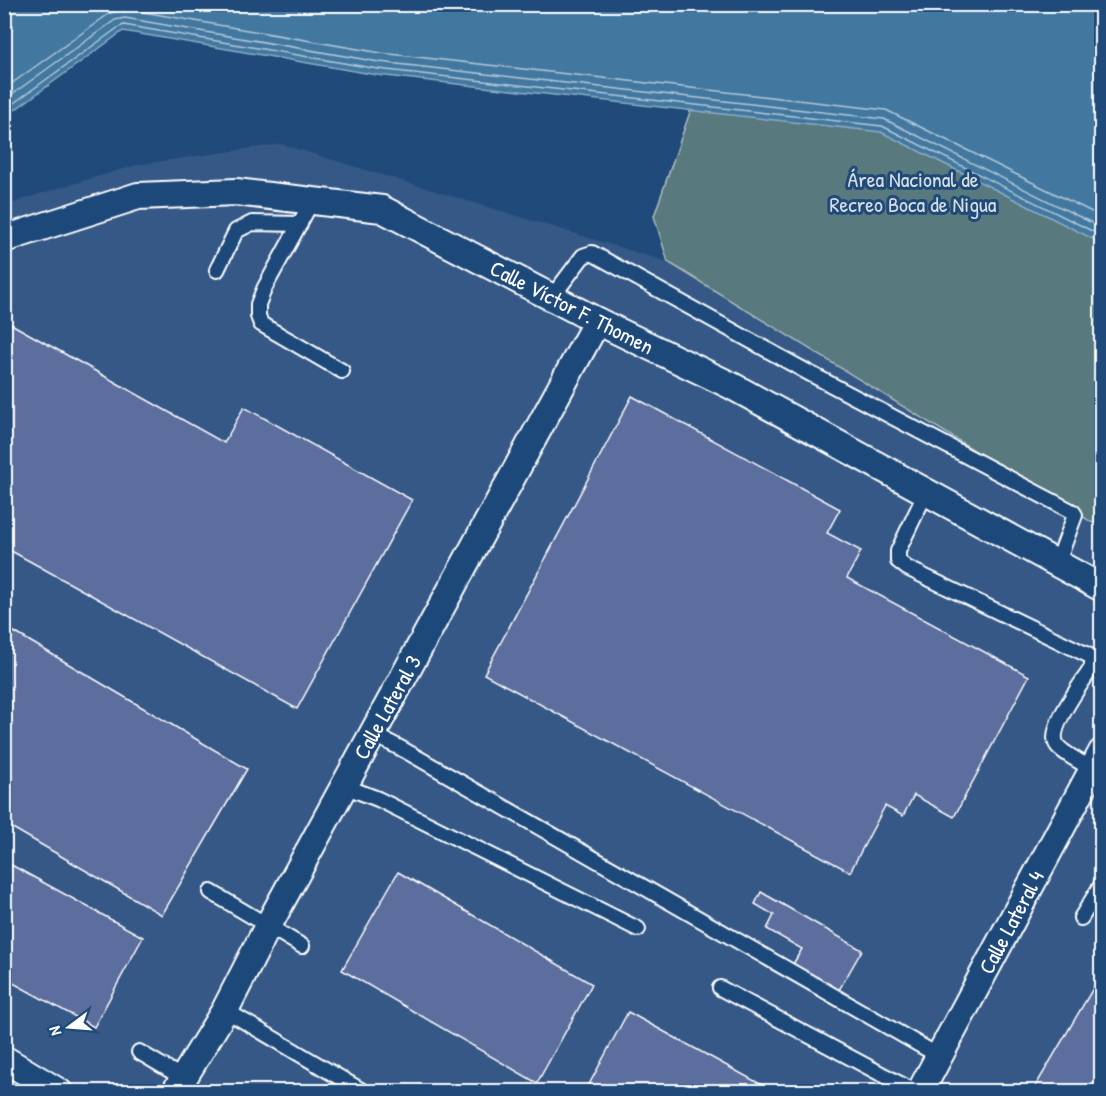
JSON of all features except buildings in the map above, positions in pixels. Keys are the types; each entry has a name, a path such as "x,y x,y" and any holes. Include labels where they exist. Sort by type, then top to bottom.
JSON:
{"street":[{"name":"Calle Víctor F. Thomen","path":"4,239 138,196 236,192 382,209 597,321 732,386 1101,588"},
{"name":"Calle Lateral 3","path":"179,1085 225,1010 268,926 597,321"},
{"name":"Calle Lateral 4","path":"920,1092 1099,759"},
{"path":"4,1059 59,1092"}],"lane":[{"path":"312,201 265,287 258,304 258,316 261,324 342,371"},
{"path":"217,270 236,231 252,223 300,224"},
{"path":"552,297 583,256 592,253 809,373 1072,512 1075,515 1057,564"},
{"path":"926,492 898,552 898,561 908,568 1092,657 1092,667 1058,723 1054,734 1058,746 1099,759"},
{"path":"373,734 939,1056"},
{"path":"345,786 378,799 638,929"},
{"path":"1081,918 1101,884"},
{"path":"211,892 302,946"},
{"path":"720,988 915,1092"},
{"path":"225,1010 364,1092"},
{"path":"139,1052 179,1085"}],"shaded area":[{"path":"281,144 668,262 1101,528 1101,1091 5,1092 5,207 23,199 136,165"}],"green space":[{"name":"Área Nacional de Recreo Boca de Nigua","path":"727,5 1101,5 1101,528 668,262 654,216"}],"water":[{"path":"5,4 1101,5 1101,243 881,132 377,75 123,31 5,117"}]}
